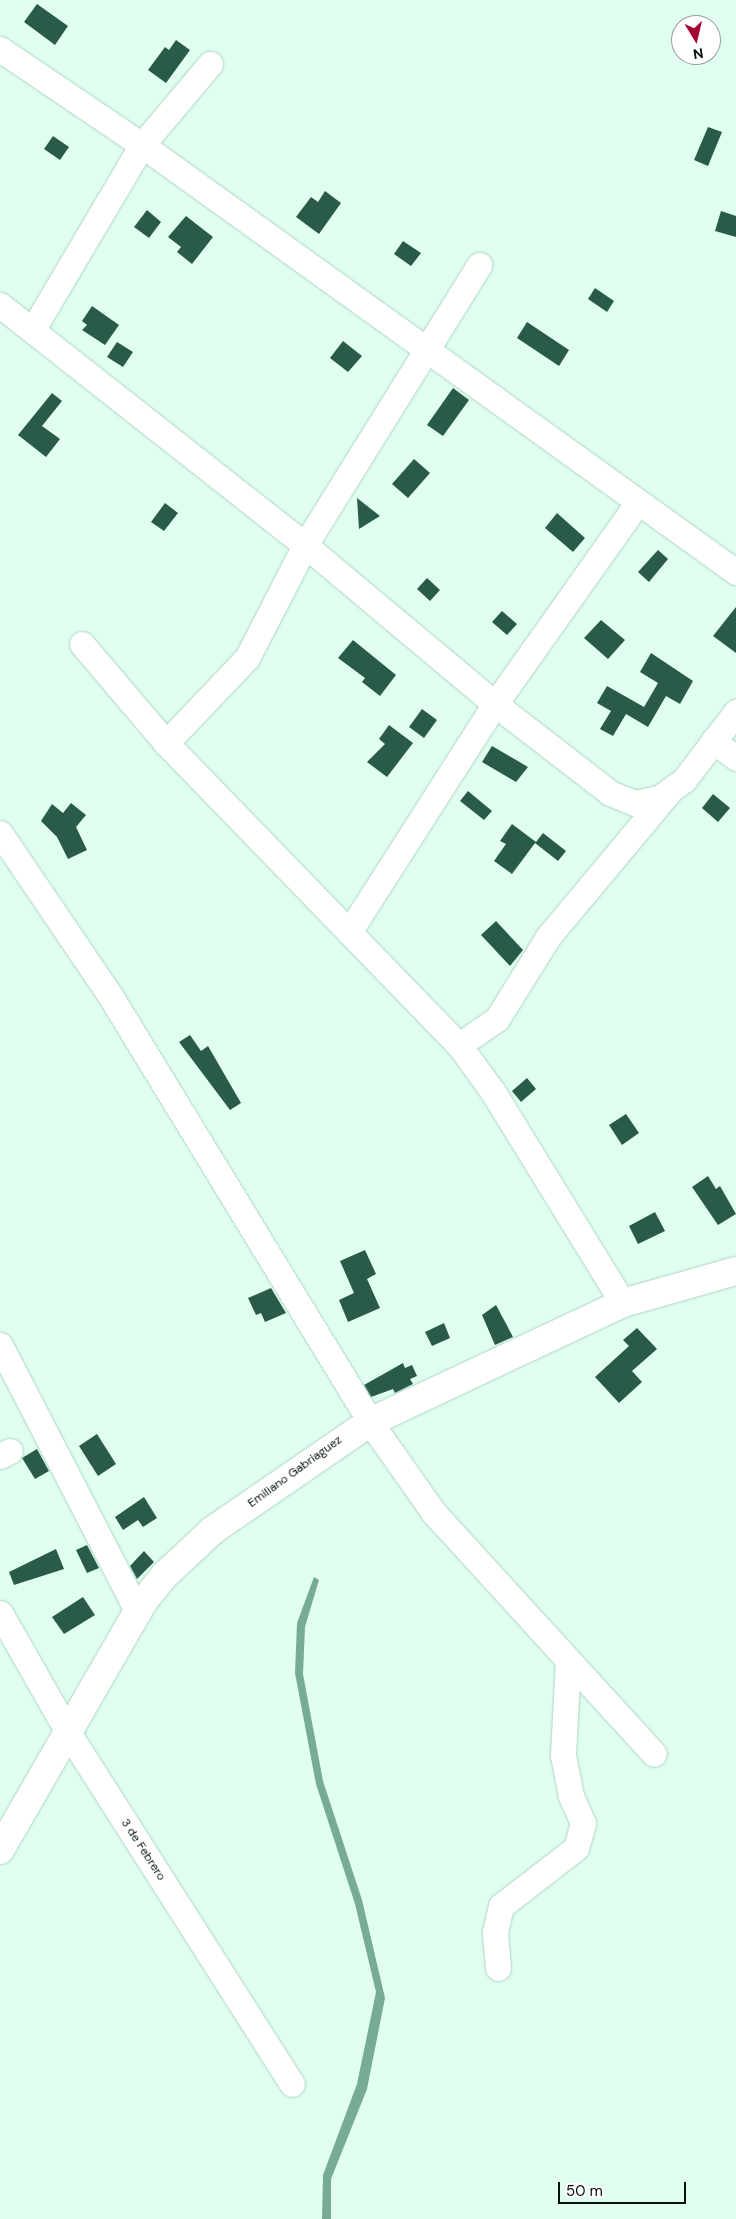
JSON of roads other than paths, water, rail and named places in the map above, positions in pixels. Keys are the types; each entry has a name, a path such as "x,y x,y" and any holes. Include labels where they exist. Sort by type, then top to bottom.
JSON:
{"main road":[{"name":"Emiliano Gabriaguez","path":"0,1850 69,1734 138,1612 166,1574 213,1530 370,1422 623,1303 736,1271"}],"street":[{"path":"0,48 142,145 427,353 736,572"},
{"path":"33,329 142,145 210,64"},
{"path":"166,743 247,658 305,545 427,353 480,265"},
{"path":"0,305 33,329 305,545 495,704 610,793 635,803 659,798 684,780 736,712"},
{"path":"349,932 495,704 638,502"},
{"path":"82,644 166,743 459,1045 493,1092 623,1303"},
{"path":"713,741 736,758"},
{"path":"459,1045 497,1019 548,938 672,788"},
{"path":"0,833 110,997 370,1422 434,1513 654,1754"},
{"path":"0,1345 138,1612"},
{"name":"3 de Febrero","path":"0,1613 69,1734 292,2084"},
{"path":"498,1968 495,1932 501,1906 576,1848 583,1823 571,1796 563,1755 568,1660"}]}
